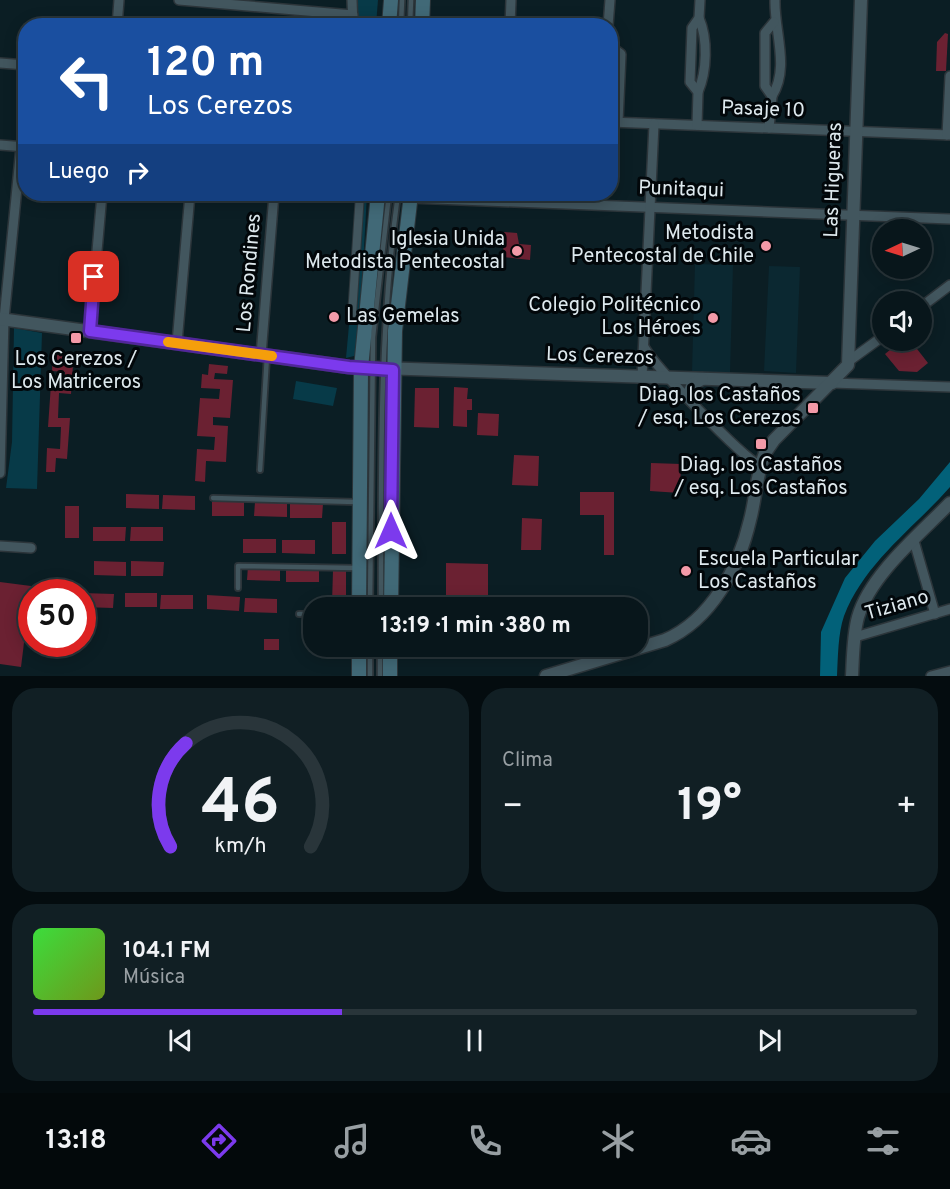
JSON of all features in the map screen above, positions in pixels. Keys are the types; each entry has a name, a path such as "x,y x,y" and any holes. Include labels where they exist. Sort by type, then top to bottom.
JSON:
{"main road":[{"path":"390,18 391,0"},
{"path":"422,18 423,0"},
{"path":"378,201 377,369 392,496 391,597"},
{"path":"359,597 360,502 377,369 399,279 406,201"},
{"path":"359,657 359,676"},
{"path":"390,657 390,676"}],"street":[{"path":"118,18 119,0"},
{"path":"179,0 336,18"},
{"path":"352,0 353,18"},
{"path":"510,18 511,0"},
{"path":"609,18 610,0"},
{"path":"697,125 698,92 690,82 692,28 699,18 700,0"},
{"path":"769,128 772,96 779,85 780,34 774,22 775,0"},
{"name":"Las Higueras","path":"849,361 851,214 861,0"},
{"path":"772,96 765,86 765,33 774,22"},
{"path":"0,63 18,65"},
{"path":"949,135 950,76"},
{"name":"Pasaje 10","path":"618,122 949,135"},
{"path":"642,377 652,207 654,124"},
{"path":"0,145 18,147"},
{"path":"0,473 2,319 18,188"},
{"path":"90,331 101,201"},
{"path":"177,343 189,201"},
{"name":"Los Rondines","path":"264,355 274,201"},
{"path":"352,315 360,201"},
{"name":"Punitaqui","path":"529,201 950,219"},
{"path":"932,299 950,285"},
{"name":"Los Cerezos","path":"2,319 377,369 950,387"},
{"path":"546,676 665,640 683,631 700,617 722,588 742,548 750,521 760,466 774,440 832,383 849,361 872,344"},
{"path":"644,347 670,379 748,458 760,466"},
{"path":"691,399 689,394 693,384 702,380"},
{"path":"804,383 813,392 811,405"},
{"path":"852,676 858,618 870,590 950,503"},
{"path":"914,541 935,614"},
{"path":"0,546 31,548"},
{"name":"Tiziano","path":"855,637 950,609"},
{"path":"931,676 950,670"}],"lane":[{"path":"401,18 402,0"},
{"path":"410,18 411,0"},
{"path":"370,597 379,266 388,201"},
{"path":"260,470 264,355"},
{"path":"377,369 381,597"},
{"path":"381,555 392,496"},
{"path":"213,498 360,502"},
{"path":"238,588 238,566 360,568"},
{"path":"370,657 370,676"},
{"path":"380,657 380,676"}],"shaded area":[{"path":"357,0 378,0 377,18 358,18"},
{"path":"360,201 367,201 358,355 346,358"},
{"name":"Colegio Politécnico Los Héroes","path":"695,264 733,265 730,373 692,372"},
{"path":"769,266 800,267 796,373 764,371"},
{"path":"14,328 42,333 37,489 6,488 12,442"},
{"path":"296,381 337,388 333,406 293,399"},
{"path":"950,462 950,487 891,547 864,579 853,597 844,616 841,630 837,676 820,676 821,632 845,578 875,541 919,499"}],"building":[{"path":"945,33 948,34 946,71 936,71 937,42"},
{"name":"Iglesia Unida Metodista Pentecostal","path":"504,232 517,233 519,244 531,245 530,260 503,257"},
{"path":"889,351 919,351 928,363 917,372 899,371 885,354"},
{"path":"53,352 63,353 63,364 73,365 71,394 59,393 58,418 70,418 67,459 56,458 55,472 46,472 47,448 60,449 61,427 48,427 51,384 64,385 65,372 52,371"},
{"path":"209,364 228,366 227,374 215,373 214,379 233,380 230,418 213,417 213,425 228,426 226,462 206,461 205,482 195,481 197,449 214,450 215,437 197,436 200,398 219,399 220,389 201,388 202,374 208,375"},
{"path":"454,387 468,388 467,399 472,399 472,410 467,410 467,427 453,426"},
{"path":"415,388 439,388 439,428 414,427"},
{"path":"478,413 499,414 498,436 477,435"},
{"path":"514,455 539,456 538,486 512,485"},
{"path":"651,463 681,464 680,493 650,491"},
{"path":"580,492 614,492 614,555 604,555 604,515 580,515"},
{"path":"126,494 159,495 159,509 126,508"},
{"path":"163,495 195,496 195,510 162,509"},
{"path":"212,502 244,502 244,516 212,516"},
{"path":"255,502 287,503 287,517 254,516"},
{"path":"290,504 323,504 322,518 290,518"},
{"path":"65,506 79,506 79,538 65,538"},
{"path":"522,518 542,519 541,550 521,550"},
{"path":"332,522 346,522 346,554 332,554"},
{"path":"93,527 126,527 125,541 93,541"},
{"path":"131,527 163,527 163,541 130,541"},
{"path":"243,539 276,539 276,553 243,553"},
{"path":"282,540 315,540 315,554 282,553"},
{"path":"94,561 126,562 126,576 94,575"},
{"path":"131,561 164,562 163,576 131,576"},
{"path":"446,563 488,564 488,597 446,597"},
{"path":"248,566 280,567 280,581 247,580"},
{"path":"286,567 319,568 319,582 286,582"},
{"path":"333,570 346,570 346,597 332,597"},
{"path":"0,582 18,584 18,657 22,657 21,667 0,664"},
{"path":"96,593 114,594 113,608 96,607"},
{"path":"125,593 157,593 157,607 125,607"},
{"path":"161,595 193,595 193,609 160,609"},
{"path":"207,595 240,597 239,611 207,609"},
{"path":"245,598 277,599 277,613 244,612"},
{"path":"264,639 279,639 279,650 264,650"}],"slow traffic":[{"path":"168,342 272,356"}],"place":[{"name":"Metodista Pentecostal de Chile","path":"766,246"},
{"name":"Iglesia Unida Metodista Pentecostal","path":"517,251"},
{"name":"Las Gemelas","path":"334,317"},
{"name":"Colegio Politécnico Los Héroes","path":"713,318"},
{"name":"Los Cerezos / Los Matriceros","path":"76,338"},
{"name":"Diag. los Castaños / esq. Los Cerezos","path":"813,408"},
{"name":"Diag. los Castaños / esq. Los Castaños","path":"761,444"},
{"name":"Escuela Particular Los Castaños","path":"686,571"}],"route":[{"path":"94,277 90,331 349,367 393,370 391,531"}]}
